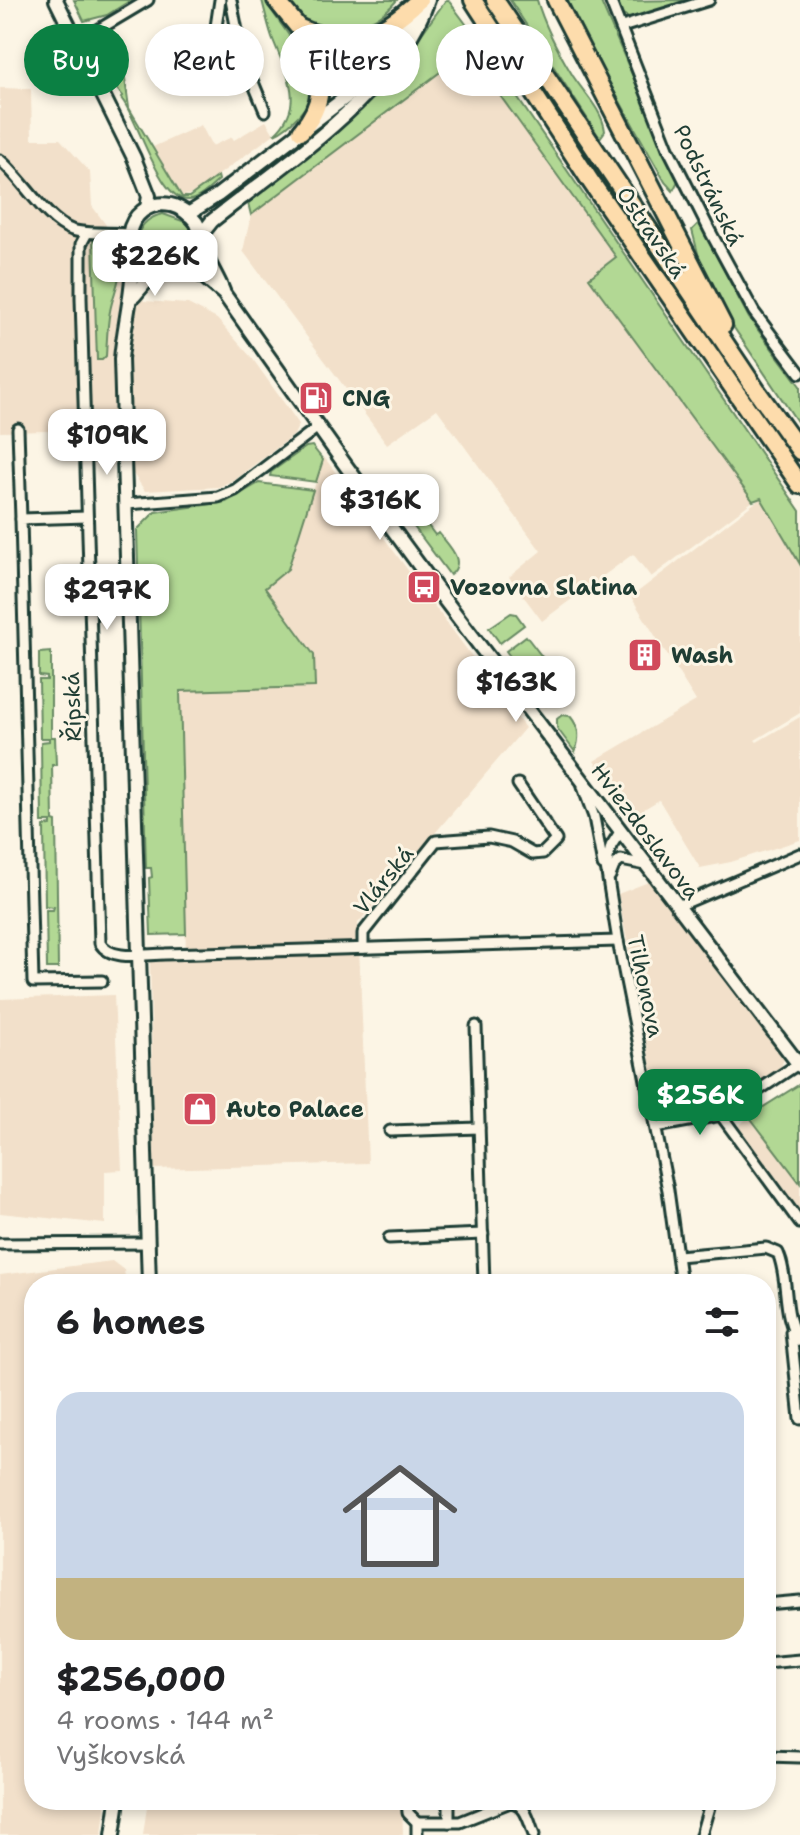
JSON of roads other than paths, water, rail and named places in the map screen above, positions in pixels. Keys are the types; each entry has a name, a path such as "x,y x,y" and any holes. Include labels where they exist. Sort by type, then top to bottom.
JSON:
{"highway":[{"path":"276,0 295,24"},
{"path":"390,24 419,0"},
{"name":"Ostravská","path":"473,0 609,208 800,485"},
{"name":"Ostravská","path":"495,0 800,451"},
{"path":"556,0 759,394"},
{"path":"301,131 316,110 319,96"}],"main road":[{"path":"56,0 67,24"},
{"path":"409,24 426,0"},
{"path":"133,256 157,269 178,266 191,256 212,221 331,128 392,64 408,44 426,0"},
{"path":"103,96 157,196 167,205 188,214 197,224 200,239 224,294"},
{"path":"188,214 201,208 346,96"},
{"path":"302,150 349,96"},
{"path":"134,158 149,196 147,208"},
{"path":"149,1274 121,359 127,305 134,281 129,234 134,220 147,208 167,205"},
{"name":"Hviezdoslavova","path":"178,266 203,276 224,294 318,427 620,832 799,1065"},
{"path":"127,305 157,269"},
{"path":"113,1835 117,1810"}],"street":[{"path":"108,24 148,0"},
{"path":"217,24 220,0"},
{"path":"231,0 242,56 265,111"},
{"name":"Podstránská","path":"610,0 668,148 711,233 754,312 800,373"},
{"path":"622,27 709,0"},
{"path":"217,21 233,17"},
{"path":"0,160 62,225 87,233 104,231 129,234"},
{"name":"Řípská","path":"87,233 81,244 81,298 100,943 111,954 140,954"},
{"path":"127,504 218,497 235,490 318,427"},
{"path":"18,429 33,982 102,981"},
{"path":"21,519 87,517"},
{"name":"Tilhonova","path":"579,776 594,817 599,851 609,884"},
{"name":"Vlárská","path":"363,948 363,933 436,841 489,837 512,842 533,854 543,853 556,840 518,784"},
{"name":"Tilhonova","path":"620,832 608,855 609,884 656,1127 680,1274"},
{"path":"678,906 796,855 800,867"},
{"path":"609,884 612,869 621,860 646,865"},
{"name":"Vlárská","path":"140,954 618,941"},
{"path":"476,1026 484,1274"},
{"path":"656,1127 721,1115 799,1065"},
{"path":"721,1115 800,1223"},
{"path":"390,1131 479,1128"},
{"path":"389,1238 483,1234"},
{"path":"0,1244 147,1243"},
{"path":"678,1256 766,1248 778,1253 784,1265 800,1419"},
{"path":"791,1328 800,1341"},
{"path":"776,1603 800,1601"},
{"path":"776,1662 800,1660"},
{"path":"776,1756 800,1757"},
{"path":"408,1810 417,1822 417,1835"},
{"path":"449,1810 449,1822"},
{"path":"417,1822 460,1822 490,1810"},
{"path":"523,1810 534,1835"},
{"path":"701,1835 708,1810"}],"place":[{"name":"CNG","path":"316,398"},
{"name":"Vozovna Slatina","path":"424,587"},
{"name":"Wash","path":"645,655"},
{"name":"Auto Palace","path":"200,1109"}]}
